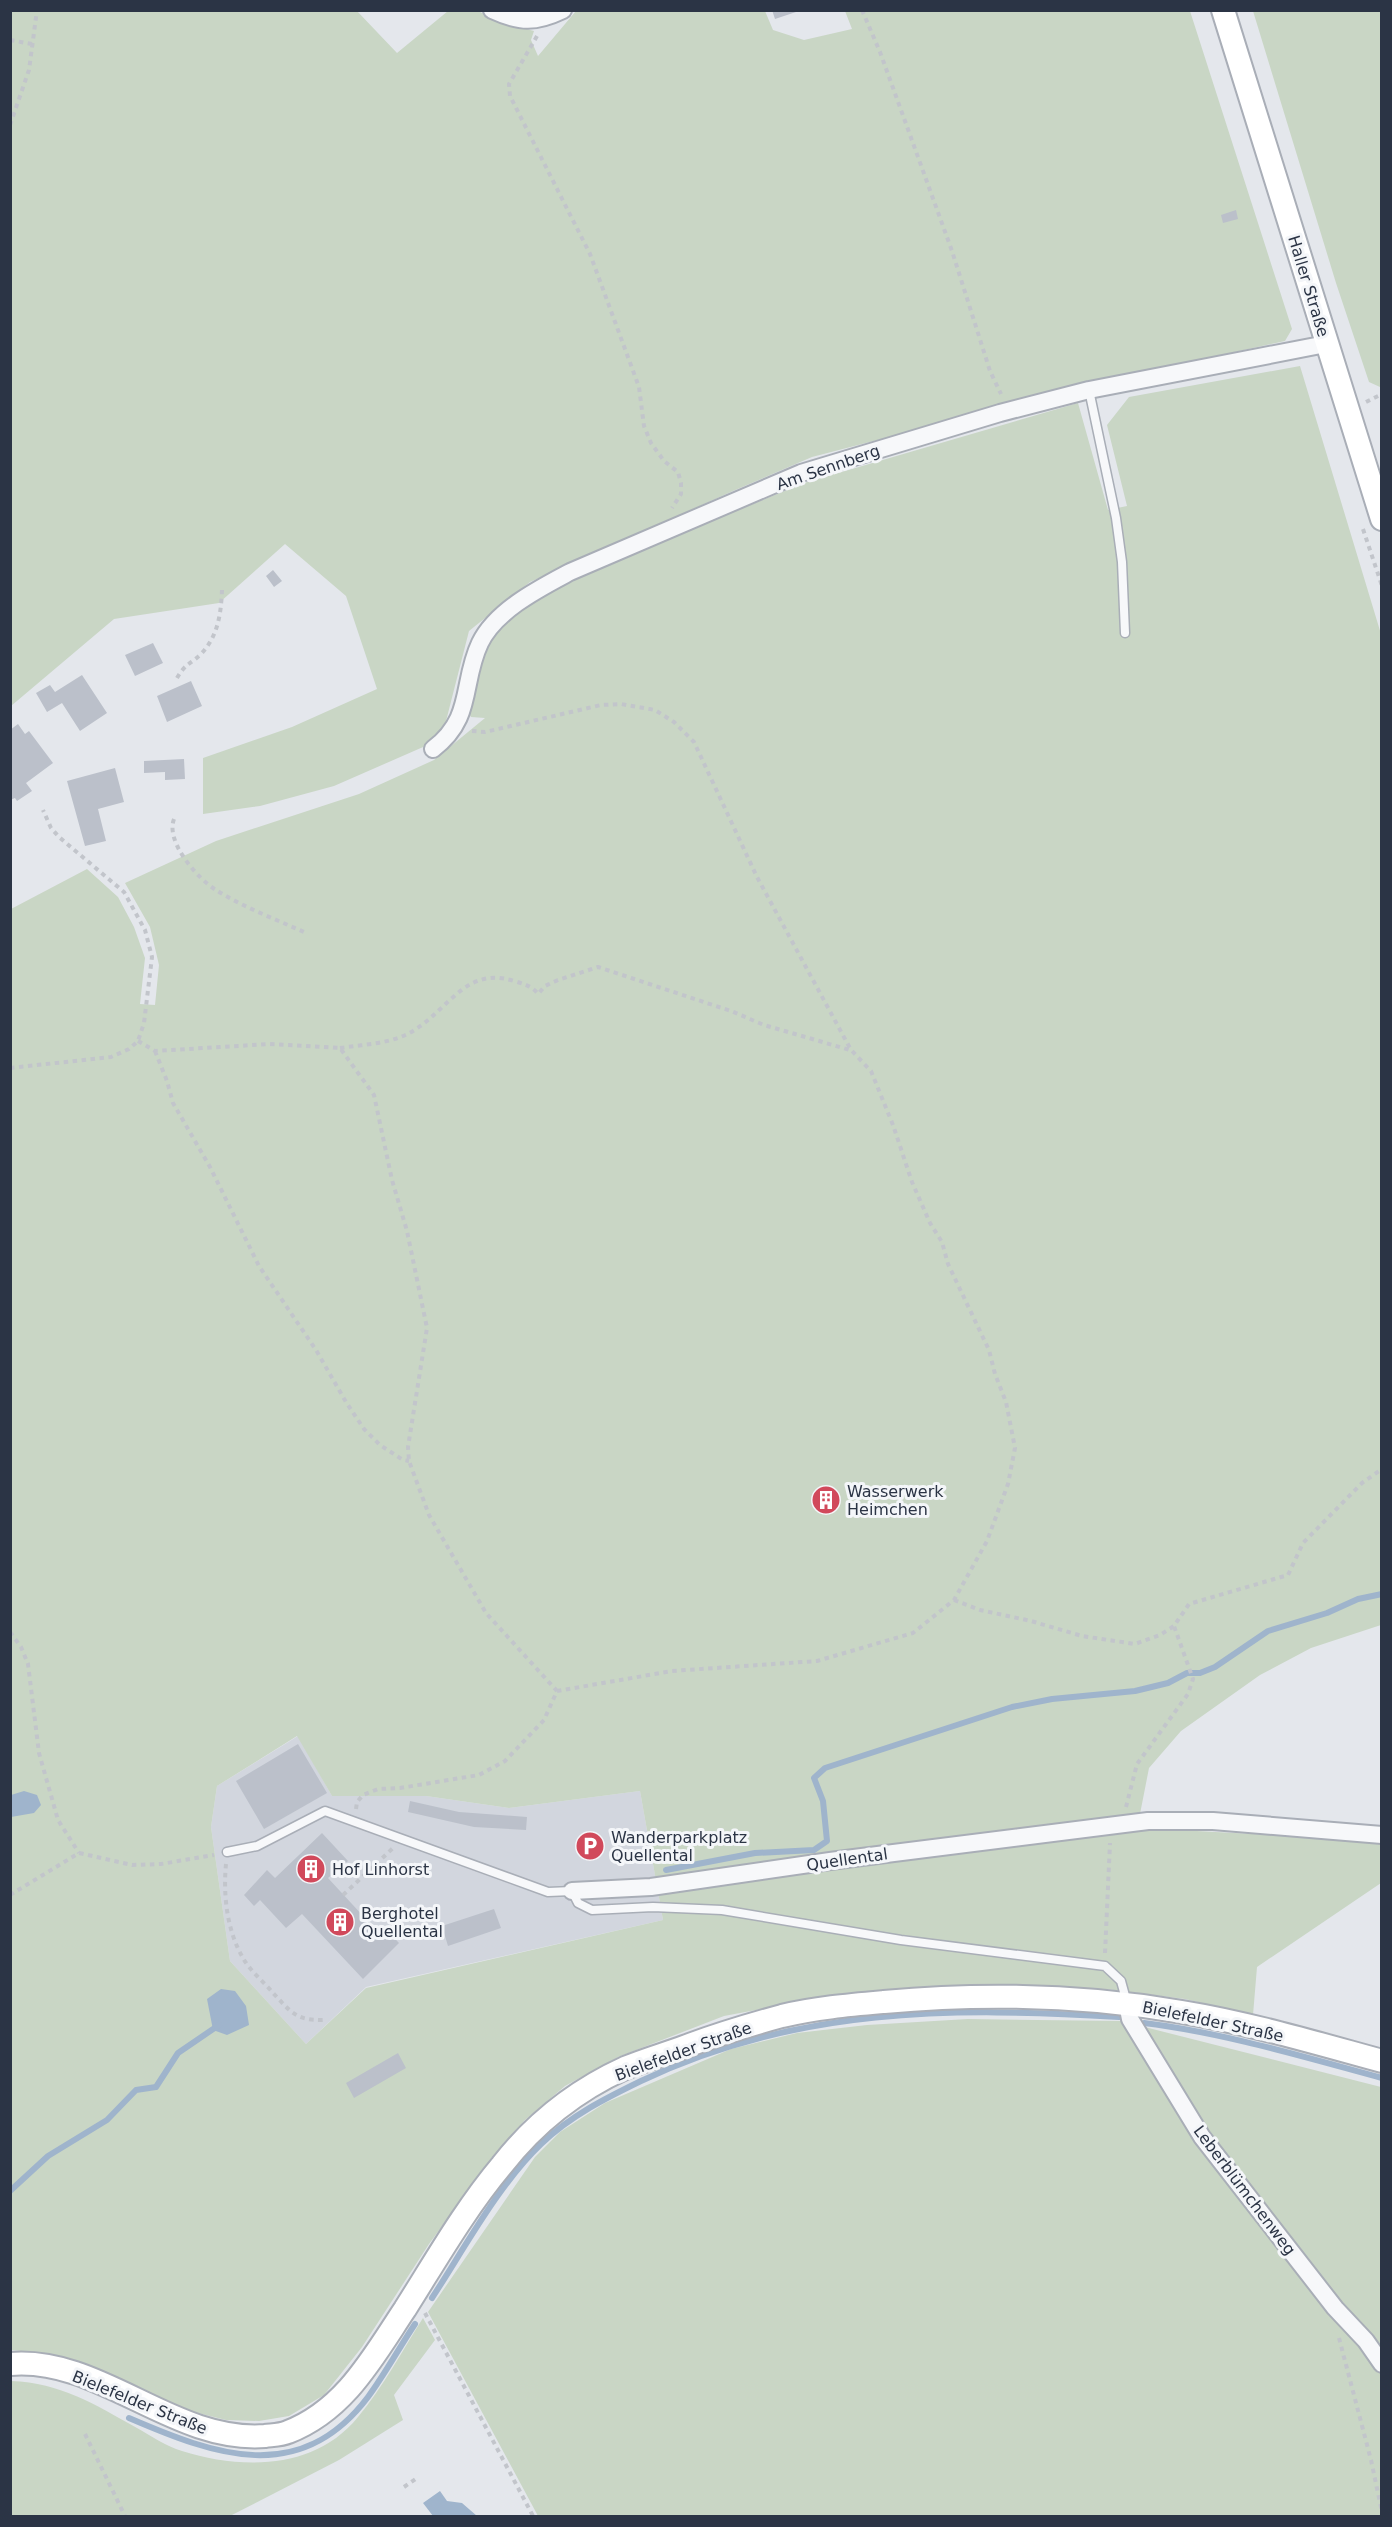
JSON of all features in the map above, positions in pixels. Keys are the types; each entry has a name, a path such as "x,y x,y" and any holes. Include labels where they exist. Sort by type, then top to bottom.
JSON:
{"main road":[{"name":"Haller Straße","path":"1224,10 1382,519"},
{"name":"Bielefelder Straße","path":"10,2364 51,2367 84,2377 215,2433 249,2437 283,2434 311,2422 339,2402 362,2374 477,2198 502,2164 534,2128 579,2094 624,2069 726,2032 785,2016 846,2006 968,1997 1047,1997 1185,2012 1382,2061"}],"street":[{"path":"492,10 523,20 539,20 563,10"},
{"name":"Am Sennberg","path":"433,750 447,739 457,725 480,643 490,628 534,591 570,572 801,473 1012,410 1089,390 1326,344"},
{"name":"Quellental","path":"572,1891 651,1887 830,1861 1148,1821 1213,1821 1382,1835"},
{"name":"Leberblümchenweg","path":"1127,2004 1130,2019 1202,2137 1335,2308 1366,2341 1382,2364"}],"lane":[{"path":"1089,390 1116,518 1122,562 1125,633"},
{"name":"Quellental","path":"227,1852 257,1846 326,1811 548,1892 572,1891"},
{"path":"572,1891 578,1903 592,1910 653,1907 722,1910 901,1940 1105,1966 1121,1981 1127,2004"}],"path":[{"path":"10,125 29,70 37,10"},
{"path":"862,10 880,52 952,251 990,371 998,389 1012,410"},
{"path":"539,20 540,29 536,38 508,89 590,254 639,387 644,426 651,443 664,461 678,472 681,494 674,507 656,523 651,537"},
{"path":"10,40 32,44"},
{"path":"1367,401 1382,394"},
{"path":"177,678 184,665 200,655 213,638 221,616 222,590"},
{"path":"457,725 486,732 601,705 621,704 655,710 674,722 694,742 757,876 851,1050 871,1071 893,1125 912,1182 930,1223 942,1242 948,1264 989,1350 1006,1402 1015,1448 1008,1484 987,1541 954,1600 913,1633 817,1661 672,1671 557,1691"},
{"path":"10,1068 111,1057 129,1049 138,1041 144,1023 152,957 145,930 124,892 59,837 51,828 43,810"},
{"path":"174,819 171,825 176,843 189,866 215,890 304,932"},
{"path":"138,1041 155,1051 270,1044 340,1048 394,1040 416,1029 464,988 482,978 507,979 533,987 538,994 545,986 558,980 598,967 731,1011 764,1025 851,1050"},
{"path":"340,1048 374,1095 392,1180 407,1231 427,1328 408,1447 410,1461 429,1515 486,1613 557,1691"},
{"path":"155,1051 168,1081 173,1103 210,1167 259,1266 316,1350 364,1429 380,1445 403,1460 410,1461"},
{"path":"954,1600 980,1610 1031,1621 1082,1636 1135,1644 1160,1635 1174,1626 1189,1604 1287,1575 1303,1543 1362,1483 1382,1469"},
{"path":"1105,1966 1110,1839 1122,1824 1137,1764 1188,1694 1193,1679 1174,1626"},
{"path":"10,1632 21,1647 28,1664 39,1753 58,1820 79,1853"},
{"path":"353,1821 357,1802 363,1795 378,1789 400,1788 479,1775 505,1761 544,1720 557,1691"},
{"path":"344,1895 402,1839"},
{"path":"10,1895 79,1853 132,1865 161,1864 227,1852 224,1885 232,1933 243,1960 294,2015 309,2020 322,2019"},
{"path":"411,2299 421,2307 426,2315 533,2517"},
{"path":"1335,2308 1340,2344 1371,2460 1382,2512"},
{"path":"85,2434 125,2517"},
{"path":"404,2487 417,2478"}],"shaded area":[{"path":"298,1736 332,1796 426,1796 509,1808 640,1791 663,1920 366,1987 306,2044 230,1961 211,1827 217,1786"}],"green space":[{"path":"11,11 357,11 397,53 448,11 478,11 503,23 534,31 531,40 538,56 576,11 765,11 773,30 804,40 852,29 845,11 1190,11 1292,329 1285,341 1000,404 935,425 812,457 733,491 530,582 469,631 445,725 430,744 334,786 260,806 203,814 203,758 292,727 377,689 346,596 285,544 219,603 114,619 11,706"},
{"path":"1253,11 1381,11 1380,387 1369,382 1336,283"},
{"path":"1300,366 1381,634 1381,1625 1311,1648 1260,1675 1181,1731 1149,1768 1140,1814 1140,1828 1350,1839 1381,1843 1381,1883 1257,1967 1253,2015 1185,1999 1106,1989 971,1987 846,1993 724,2016 618,2057 565,2086 525,2120 494,2155 429,2244 362,2347 324,2395 289,2416 259,2421 226,2420 194,2412 74,2361 51,2354 11,2350 11,909 87,869 118,897 134,927 145,958 140,1004 155,1005 159,965 150,927 125,883 216,841 359,794 434,760 485,718 471,717 467,710 486,644 518,610 553,586 804,483 1078,403 1108,510 1127,506 1107,425 1129,397","holes":["297,1736 332,1796 426,1796 509,1808 640,1791 663,1920 366,1988 306,2044 230,1961 211,1827 217,1786"]},
{"path":"968,2019 1121,2021 1381,2087 1381,2516 538,2516 428,2312 535,2157 560,2132 605,2103 731,2049 797,2033 867,2025"},
{"path":"423,2318 435,2340 394,2395 403,2420 339,2460 230,2516 11,2516 11,2381 46,2386 77,2396 164,2444 182,2451 229,2461 253,2463 276,2461 299,2456 321,2447 341,2434 376,2394"}],"water":[{"path":"24,1791 37,1795 41,1805 34,1813 11,1817 11,1795"},
{"path":"221,1989 235,1991 246,2006 249,2025 227,2035 213,2030 207,1999"},
{"path":"440,2491 447,2501 462,2503 477,2516 433,2516 423,2503"}],"building":[{"path":"772,10 799,10 799,11 775,19"},
{"path":"1236,210 1238,219 1223,223 1221,215"},
{"path":"273,570 282,581 274,587 266,576"},
{"path":"153,643 163,663 135,676 125,655"},
{"path":"82,675 107,713 80,731 62,703 47,712 36,693 50,685 55,692"},
{"path":"191,681 202,706 167,722 157,696"},
{"path":"18,724 25,734 29,731 53,763 26,783 32,791 17,801 15,798 10,800 10,730"},
{"path":"184,759 185,779 165,780 165,772 144,773 144,761"},
{"path":"115,768 124,802 98,809 106,841 85,846 67,781"},
{"name":"Wasserwerk Heimchen","path":"826,1490 837,1499 826,1510 816,1500"},
{"path":"298,1744 327,1793 264,1829 236,1781"},
{"path":"410,1801 459,1812 527,1817 526,1830 474,1827 408,1812"},
{"name":"Berghotel Quellental","path":"322,1833 348,1861 328,1878 376,1930 383,1926 399,1943 363,1979 302,1914 286,1928 260,1900 254,1906 244,1895 267,1870 275,1878"},
{"path":"494,1909 501,1928 448,1946 442,1926"},
{"path":"398,2053 406,2068 354,2098 346,2083"}],"waterway":[{"path":"666,1870 755,1853 814,1850 827,1841 823,1801 814,1778 825,1768 1012,1707 1052,1699 1135,1691 1168,1683 1187,1673 1200,1673 1215,1667 1268,1631 1327,1613 1358,1599 1382,1594"},
{"path":"432,2298 496,2197 526,2160 552,2134 576,2116 602,2101 641,2081 699,2057 758,2038 876,2017 996,2012 1119,2017"},
{"path":"1144,2023 1234,2039 1382,2078"},
{"path":"10,2191 48,2156 107,2120 136,2090 156,2087 178,2053 219,2025"},
{"path":"129,2418 193,2443 224,2451 255,2455 285,2453 314,2443 342,2425 368,2397 415,2324"}],"place":[{"name":"Wasserwerk Heimchen","path":"826,1500"},
{"name":"Wanderparkplatz Quellental","path":"590,1846"},
{"name":"Hof Linhorst","path":"311,1869"},
{"name":"Berghotel Quellental","path":"340,1922"}]}
